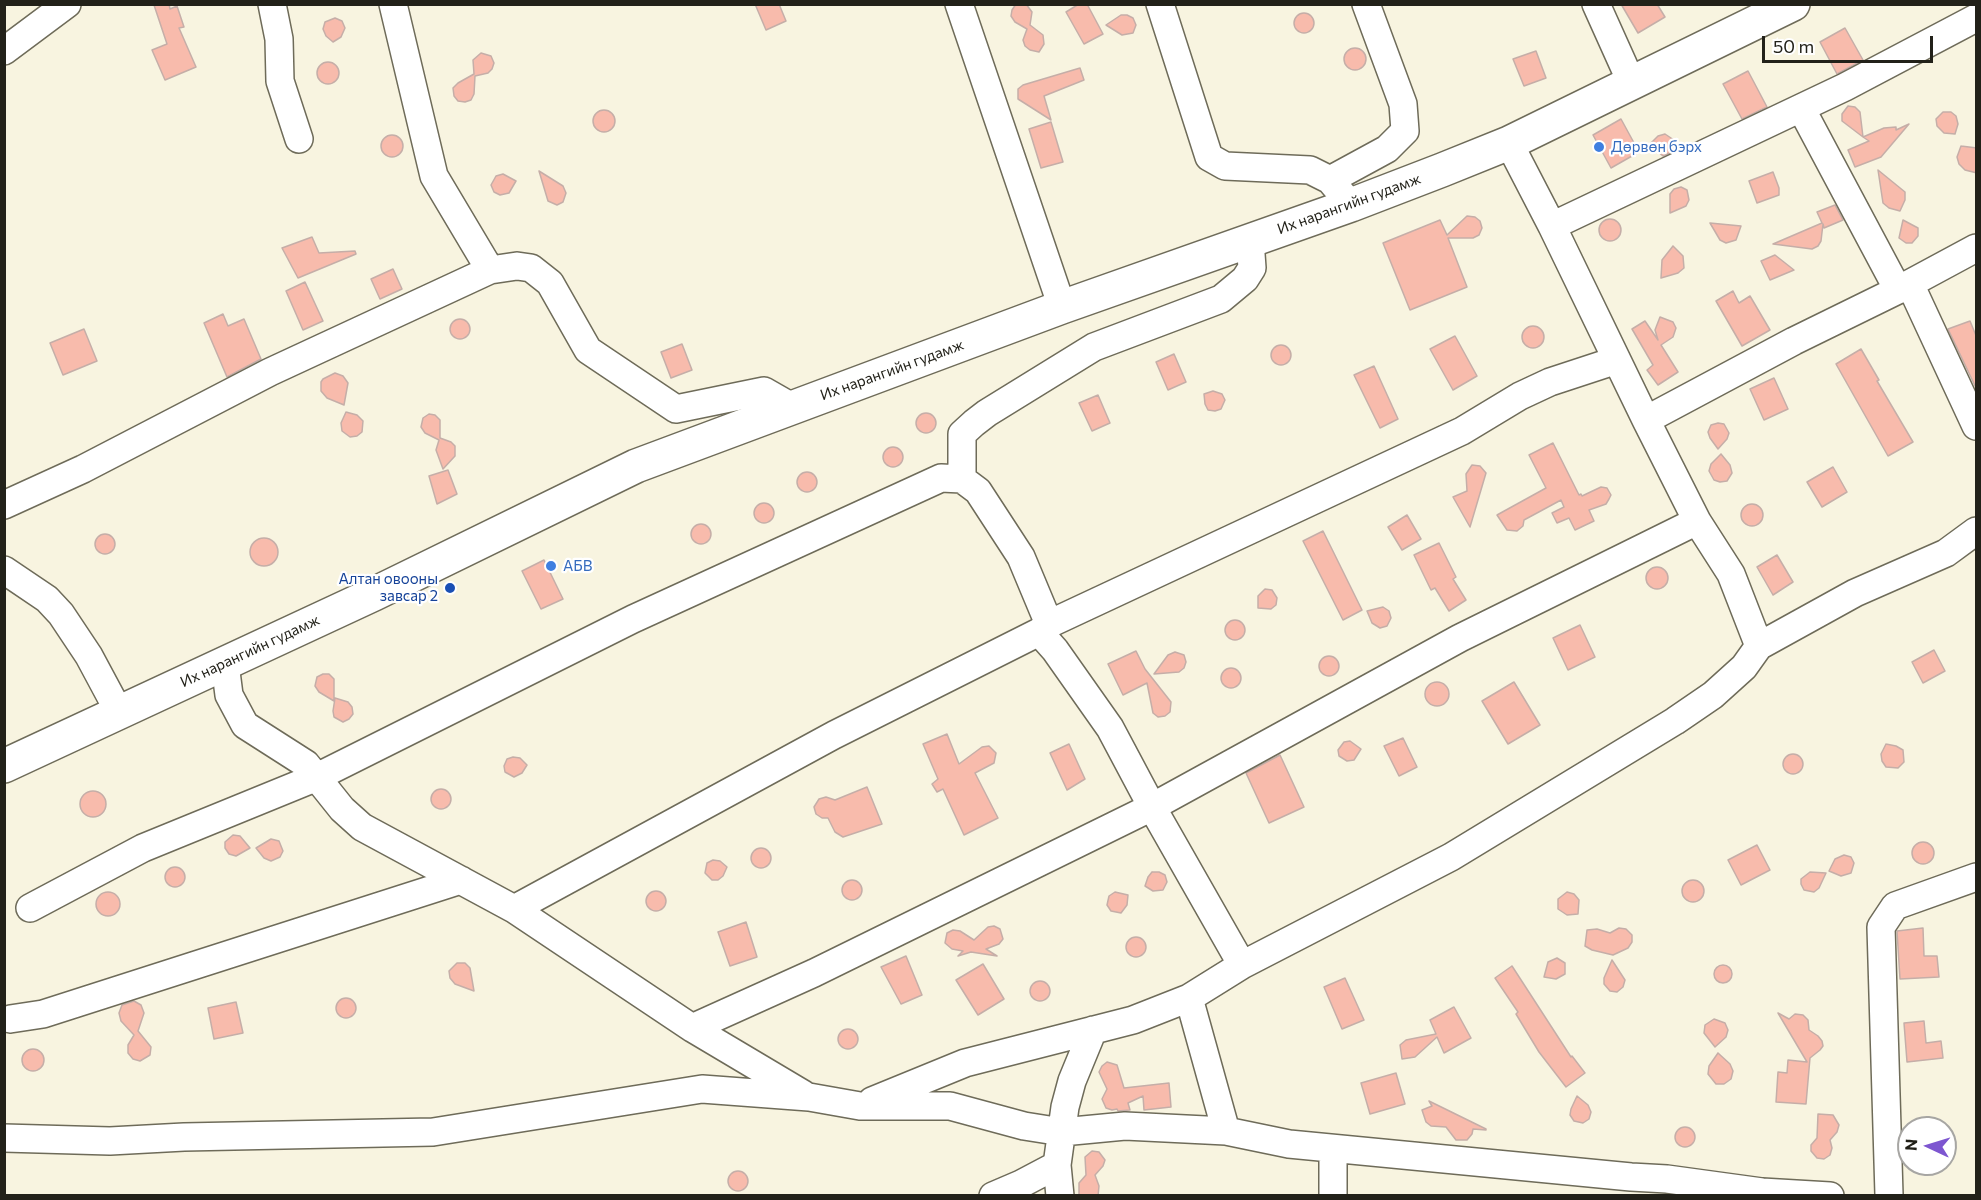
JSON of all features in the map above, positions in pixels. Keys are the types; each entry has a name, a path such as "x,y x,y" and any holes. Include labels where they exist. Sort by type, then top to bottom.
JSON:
{"main road":[{"name":"Их нарангийн гудамж","path":"4,766 374,594 636,466 1062,307 1351,205 1509,143 1793,4"}],"street":[{"path":"4,51 68,4"},
{"path":"272,4 279,39 280,81 299,139"},
{"path":"393,4 434,176 490,270"},
{"path":"959,4 1062,307"},
{"path":"1160,4 1209,157 1225,166 1310,170 1329,180 1351,205"},
{"path":"1329,180 1387,149 1405,131 1403,104 1366,4"},
{"path":"1596,4 1632,84"},
{"path":"1552,226 1801,108 1977,18"},
{"path":"1801,108 1904,287 1977,426"},
{"path":"1509,143 1697,521 1731,574 1759,646"},
{"path":"962,479 962,434 974,423 1094,347 1221,299 1245,279 1252,268 1250,240"},
{"path":"1646,420 1794,341 1977,248"},
{"path":"4,505 83,469 270,372 490,270 531,268 550,283 588,351 676,409 764,392 792,406"},
{"path":"514,909 834,735 1044,628 1462,431 1520,396 1550,382 1617,360"},
{"path":"30,908 143,848 317,777 644,614 940,478 962,479 978,491 1021,557 1044,628 1110,728 1242,965"},
{"path":"692,1028 814,973 1152,807 1460,638 1697,521"},
{"path":"860,1106 965,1064 1132,1020 1189,998 1242,965 1451,857 1675,721 1713,695 1744,667 1759,646 1855,593 1946,553 1977,531"},
{"path":"4,570 47,599 61,614 89,656 118,712"},
{"path":"225,664 229,695 245,724 306,764 342,809 362,827 514,909 692,1028 809,1097"},
{"path":"1881,1196 1890,1195 1881,927 1896,906 1977,877"},
{"path":"10,1019 43,1014 461,880"},
{"path":"1189,998 1226,1131"},
{"path":"1060,1196 1057,1165 1065,1107 1072,1081 1093,1030"},
{"path":"4,1138 110,1141 184,1137 433,1132 702,1089 809,1097 860,1106 950,1106 1024,1126 1062,1132 1125,1126 1226,1131 1290,1144 1333,1149 1667,1179 1762,1192 1830,1196"},
{"path":"1333,1149 1333,1196"},
{"path":"993,1196 1057,1165"}],"building":[{"path":"169,4 170,9 177,6 184,27 179,28 196,67 165,80 152,50 167,44 154,5"},
{"path":"755,4 779,4 786,21 766,30"},
{"path":"1016,4 1026,4 1032,12 1030,25 1043,35 1044,44 1039,52 1025,46 1023,40 1027,29 1015,22 1011,16"},
{"path":"1079,4 1087,4 1103,34 1084,44 1066,12"},
{"path":"1621,4 1657,4 1665,17 1638,33"},
{"path":"1304,13 1311,16 1314,23 1311,30 1304,33 1297,30 1294,23 1297,16"},
{"path":"1121,15 1133,18 1136,25 1133,33 1122,35 1106,25"},
{"path":"335,18 342,21 345,28 341,37 333,42 326,36 323,29 325,22"},
{"path":"1845,28 1863,60 1837,74 1820,42"},
{"path":"1355,48 1363,51 1366,59 1363,67 1355,70 1347,67 1344,59 1347,51"},
{"path":"1536,51 1546,78 1524,86 1513,59"},
{"path":"481,53 491,56 494,63 492,69 488,73 475,76 474,94 471,100 458,101 454,96 453,88 474,74 473,60"},
{"path":"328,62 336,65 339,73 336,81 328,84 320,81 317,73 320,65"},
{"path":"1080,68 1084,80 1044,96 1051,120 1018,99 1018,89 1023,85"},
{"path":"1748,71 1767,107 1742,119 1723,84"},
{"path":"1848,106 1855,107 1860,112 1863,137 1842,121 1842,114"},
{"path":"604,110 612,113 615,121 612,129 604,132 596,129 593,121 596,113"},
{"path":"1943,112 1951,112 1956,116 1958,124 1955,134 1944,133 1937,126 1936,119"},
{"path":"1621,119 1639,152 1611,168 1593,135"},
{"path":"1051,122 1063,162 1041,168 1029,129"},
{"path":"1909,124 1881,157 1855,167 1848,150 1869,141 1863,137 1884,128 1896,127 1896,130"},
{"path":"1665,134 1674,140 1675,148 1674,151 1663,156 1649,145 1658,136"},
{"path":"392,135 400,138 403,146 400,154 392,157 384,154 381,146 384,138"},
{"path":"1961,146 1977,148 1977,173 1965,170 1959,164 1957,157"},
{"path":"1878,170 1905,192 1905,200 1900,211 1889,208 1883,203"},
{"path":"539,171 563,186 566,193 563,202 557,205 548,201"},
{"path":"1773,172 1779,195 1757,203 1749,181"},
{"path":"503,174 516,181 509,193 500,195 494,192 491,185 496,176"},
{"path":"1681,187 1687,190 1689,200 1686,206 1670,213 1670,194 1674,189"},
{"path":"1835,205 1843,220 1824,228 1823,224 1821,241 1818,246 1812,249 1773,244 1822,223 1817,212"},
{"path":"1467,216 1475,217 1480,221 1482,228 1479,235 1473,238 1448,238 1467,287 1410,310 1383,243 1440,220 1447,235"},
{"path":"1610,219 1618,222 1621,230 1618,238 1610,241 1602,238 1599,230 1602,222"},
{"path":"1903,220 1918,228 1918,236 1912,243 1906,243 1899,238"},
{"path":"1710,223 1741,226 1736,240 1726,243 1720,240"},
{"path":"312,237 319,253 355,251 356,254 298,278 282,248"},
{"path":"1673,246 1683,256 1684,268 1678,273 1661,278 1662,260"},
{"path":"1775,255 1794,270 1770,280 1761,261"},
{"path":"393,269 402,289 380,299 371,279"},
{"path":"305,282 323,321 303,330 286,291"},
{"path":"1733,291 1739,303 1750,296 1770,330 1742,346 1716,301"},
{"path":"223,314 228,326 244,319 261,359 227,377 204,323"},
{"path":"1660,317 1673,322 1676,328 1673,337 1661,345 1678,372 1658,385 1647,370 1653,365 1632,329 1645,321 1658,340 1655,330"},
{"path":"460,319 467,322 470,329 467,336 460,339 453,336 450,329 453,322"},
{"path":"1970,321 1977,338 1977,390 1948,329"},
{"path":"1533,326 1541,329 1544,337 1541,345 1533,348 1525,345 1522,337 1525,329"},
{"path":"84,329 97,361 63,375 50,343"},
{"path":"1455,336 1477,376 1453,390 1430,349"},
{"path":"682,344 692,370 671,378 661,352"},
{"path":"1281,345 1288,348 1291,355 1288,362 1281,365 1274,362 1271,355 1274,348"},
{"path":"1861,349 1913,442 1888,456 1836,364"},
{"path":"1174,354 1186,382 1168,390 1156,362"},
{"path":"1374,366 1398,419 1380,428 1354,375"},
{"path":"335,373 343,376 348,383 344,405 327,398 321,391 323,379"},
{"path":"1774,378 1788,409 1764,420 1750,389"},
{"path":"1213,391 1222,394 1225,400 1221,409 1215,411 1208,410 1204,394"},
{"path":"1098,395 1110,423 1092,431 1079,403"},
{"path":"346,412 357,415 363,421 362,432 357,436 350,437 342,431 341,423"},
{"path":"922,413 930,413 936,419 936,427 930,433 922,433 916,427 916,419"},
{"path":"429,414 435,415 440,420 440,438 455,446 455,456 443,469 436,450 439,440 425,433 421,427 423,418"},
{"path":"1724,424 1729,433 1718,449 1708,432 1711,425"},
{"path":"1553,443 1579,495 1582,496 1601,487 1607,488 1611,495 1609,499 1606,504 1589,510 1594,521 1575,530 1569,518 1557,523 1552,513 1564,507 1561,500 1524,520 1523,526 1517,531 1507,530 1497,515 1546,488 1529,455"},
{"path":"893,447 900,450 903,457 900,464 893,467 886,464 883,457 886,450"},
{"path":"1721,454 1730,465 1732,473 1727,481 1720,482 1714,480 1709,471 1711,464"},
{"path":"1472,465 1480,466 1486,473 1470,527 1453,497 1467,491 1466,474"},
{"path":"1833,467 1847,492 1822,507 1807,482"},
{"path":"448,470 457,494 437,504 429,476"},
{"path":"807,472 814,475 817,482 814,489 807,492 800,489 797,482 800,475"},
{"path":"764,503 771,506 774,513 771,520 764,523 757,520 754,513 757,506"},
{"path":"1748,504 1756,504 1763,511 1763,519 1756,526 1748,526 1741,519 1741,511"},
{"path":"1407,515 1421,539 1402,550 1388,527"},
{"path":"701,524 708,527 711,534 708,541 701,544 694,541 691,534 694,527"},
{"path":"1323,531 1362,610 1343,620 1303,541"},
{"path":"105,534 112,537 115,544 112,551 105,554 98,551 95,544 98,537"},
{"path":"264,538 274,542 278,552 274,562 264,566 254,562 250,552 254,542"},
{"path":"1439,543 1456,577 1453,579 1466,600 1449,611 1435,588 1431,590 1414,555"},
{"path":"1777,555 1793,582 1773,595 1757,567"},
{"path":"544,560 563,599 541,609 522,571"},
{"path":"1657,567 1665,570 1668,578 1665,586 1657,589 1649,586 1646,578 1649,570"},
{"path":"1265,589 1272,590 1277,598 1276,605 1271,609 1258,608 1258,596"},
{"path":"1383,607 1389,611 1391,618 1387,626 1380,628 1372,623 1367,611"},
{"path":"1235,620 1242,623 1245,630 1242,637 1235,640 1228,637 1225,630 1228,623"},
{"path":"1580,625 1595,657 1568,670 1553,638"},
{"path":"1934,650 1945,671 1923,683 1912,662"},
{"path":"1136,651 1145,669 1171,702 1170,712 1165,716 1158,717 1153,713 1147,683 1123,695 1108,664"},
{"path":"1175,652 1184,655 1186,662 1184,668 1179,672 1154,674 1168,655"},
{"path":"1329,656 1336,659 1339,666 1336,673 1329,676 1322,673 1319,666 1322,659"},
{"path":"1231,668 1238,671 1241,678 1238,685 1231,688 1224,685 1221,678 1224,671"},
{"path":"329,674 334,679 334,701 319,692 315,686 317,677"},
{"path":"1437,682 1442,683 1448,689 1448,699 1442,705 1437,706 1432,705 1426,699 1425,694 1426,689 1432,683"},
{"path":"1514,682 1540,725 1508,744 1482,701"},
{"path":"335,698 348,702 352,707 353,714 343,722 334,717"},
{"path":"947,734 959,764 982,747 989,746 996,753 994,763 975,773 998,818 964,835 943,789 937,792 932,784 938,779 923,744"},
{"path":"1403,738 1417,767 1399,776 1384,746"},
{"path":"1350,741 1361,749 1354,760 1347,761 1339,756 1338,750 1344,742"},
{"path":"1069,744 1085,779 1067,790 1050,753"},
{"path":"1886,744 1903,750 1904,762 1898,768 1886,767 1882,761 1881,754"},
{"path":"1793,754 1800,757 1803,764 1800,771 1793,774 1786,771 1783,764 1786,757"},
{"path":"1280,755 1304,807 1269,823 1246,773"},
{"path":"520,758 527,765 522,773 514,777 505,772 504,766 507,759"},
{"path":"867,787 882,824 843,837 835,832 828,818 822,818 816,814 814,807 819,799 826,797 835,800"},
{"path":"437,789 445,789 451,795 451,803 445,809 437,809 431,803 431,795"},
{"path":"93,791 102,795 106,804 102,813 93,817 84,813 80,804 84,795"},
{"path":"233,835 240,836 250,848 236,856 229,854 225,848 225,842"},
{"path":"271,839 279,841 283,851 280,857 271,861 264,858 256,848"},
{"path":"1923,842 1931,845 1934,853 1931,861 1923,864 1915,861 1912,853 1915,845"},
{"path":"1757,845 1770,870 1741,885 1728,860"},
{"path":"757,848 765,848 771,854 771,862 765,868 757,868 751,862 751,854"},
{"path":"1844,855 1851,857 1854,863 1851,873 1841,876 1829,871 1835,859"},
{"path":"713,860 720,861 727,867 723,876 718,880 712,880 705,873 707,863"},
{"path":"175,867 182,870 185,877 182,884 175,887 168,884 165,877 168,870"},
{"path":"1152,872 1165,875 1167,882 1163,890 1153,891 1145,886"},
{"path":"1810,872 1826,873 1819,888 1814,892 1804,890 1801,884 1801,879"},
{"path":"852,880 859,883 862,890 859,897 852,900 845,897 842,890 845,883"},
{"path":"1693,880 1701,883 1704,891 1701,899 1693,902 1685,899 1682,891 1685,883"},
{"path":"656,891 663,894 666,901 663,908 656,911 649,908 646,901 649,894"},
{"path":"108,892 113,893 119,899 119,909 113,915 108,916 103,915 97,909 96,904 97,899 103,893"},
{"path":"1115,892 1128,895 1127,905 1121,913 1111,911 1107,905 1109,896"},
{"path":"1567,892 1574,894 1579,900 1578,914 1567,915 1558,909 1558,899"},
{"path":"746,922 757,957 730,966 718,932"},
{"path":"994,926 1000,929 1003,939 999,944 986,949 997,956 971,952 958,956 963,951 952,949 945,943 947,933 953,930 960,931 974,940 988,927"},
{"path":"1619,928 1626,929 1632,935 1632,942 1628,948 1613,955 1585,946 1587,930 1597,929 1610,933"},
{"path":"1923,928 1924,956 1937,956 1939,977 1900,979 1897,931"},
{"path":"1136,937 1143,940 1146,947 1143,954 1136,957 1129,954 1126,947 1129,940"},
{"path":"906,956 922,995 901,1004 881,967"},
{"path":"1557,958 1565,963 1565,974 1556,979 1544,977 1548,962"},
{"path":"1612,960 1625,980 1623,987 1617,992 1610,991 1604,984 1604,978"},
{"path":"457,963 465,963 470,968 474,991 455,984 450,978 449,971"},
{"path":"983,964 1004,999 978,1015 956,980"},
{"path":"1723,965 1731,970 1732,974 1727,982 1723,983 1715,978 1714,974 1719,966"},
{"path":"1512,966 1571,1057 1585,1073 1566,1087 1539,1052 1516,1014 1518,1012 1495,978"},
{"path":"1345,978 1364,1020 1342,1029 1324,987"},
{"path":"1040,981 1047,984 1050,991 1047,998 1040,1001 1033,998 1030,991 1033,984"},
{"path":"346,998 353,1001 356,1008 353,1015 346,1018 339,1015 336,1008 339,1001"},
{"path":"134,1001 141,1005 144,1013 138,1031 151,1047 150,1055 140,1061 133,1059 128,1053 128,1045 134,1035 121,1021 119,1013 122,1005"},
{"path":"236,1002 243,1033 214,1039 208,1008"},
{"path":"1454,1007 1471,1038 1444,1053 1437,1037 1415,1057 1402,1059 1400,1045 1406,1040 1436,1034 1430,1020"},
{"path":"1778,1013 1789,1019 1795,1014 1803,1015 1808,1020 1809,1030 1822,1041 1823,1046 1810,1058 1806,1104 1776,1102 1778,1072 1787,1073 1788,1060 1807,1062"},
{"path":"1714,1019 1725,1023 1728,1030 1726,1037 1715,1047 1704,1033 1705,1025"},
{"path":"1924,1021 1926,1043 1941,1041 1943,1058 1907,1062 1904,1023"},
{"path":"848,1029 855,1032 858,1039 855,1046 848,1049 841,1046 838,1039 841,1032"},
{"path":"33,1049 41,1052 44,1060 41,1068 33,1071 25,1068 22,1060 25,1052"},
{"path":"1718,1053 1730,1064 1733,1071 1731,1079 1724,1084 1716,1084 1708,1074 1709,1066"},
{"path":"1107,1062 1117,1065 1124,1088 1169,1083 1171,1107 1144,1110 1143,1096 1128,1103 1130,1110 1118,1111 1106,1108 1102,1099 1107,1089 1099,1072"},
{"path":"1396,1073 1405,1104 1370,1114 1361,1083"},
{"path":"1577,1096 1588,1105 1591,1112 1589,1119 1583,1123 1574,1121 1570,1115"},
{"path":"1429,1101 1486,1130 1473,1129 1467,1140 1456,1140 1446,1127 1431,1126 1426,1122 1422,1110 1432,1106"},
{"path":"1818,1114 1833,1115 1839,1125 1837,1132 1830,1140 1832,1148 1830,1155 1824,1159 1817,1158 1811,1151 1811,1145 1817,1138"},
{"path":"1681,1127 1689,1127 1695,1133 1695,1141 1689,1147 1681,1147 1675,1141 1675,1133"},
{"path":"1092,1151 1099,1152 1105,1160 1095,1175 1099,1186 1098,1196 1079,1196 1079,1183 1086,1175 1085,1157"},
{"path":"738,1171 745,1174 748,1181 745,1188 738,1191 731,1188 728,1181 731,1174"}],"place":[{"name":"Дөрвөн бэрх","path":"1599,147"},
{"name":"АБВ","path":"551,566"},
{"name":"Алтан овооны завсар 2","path":"450,588"}]}
